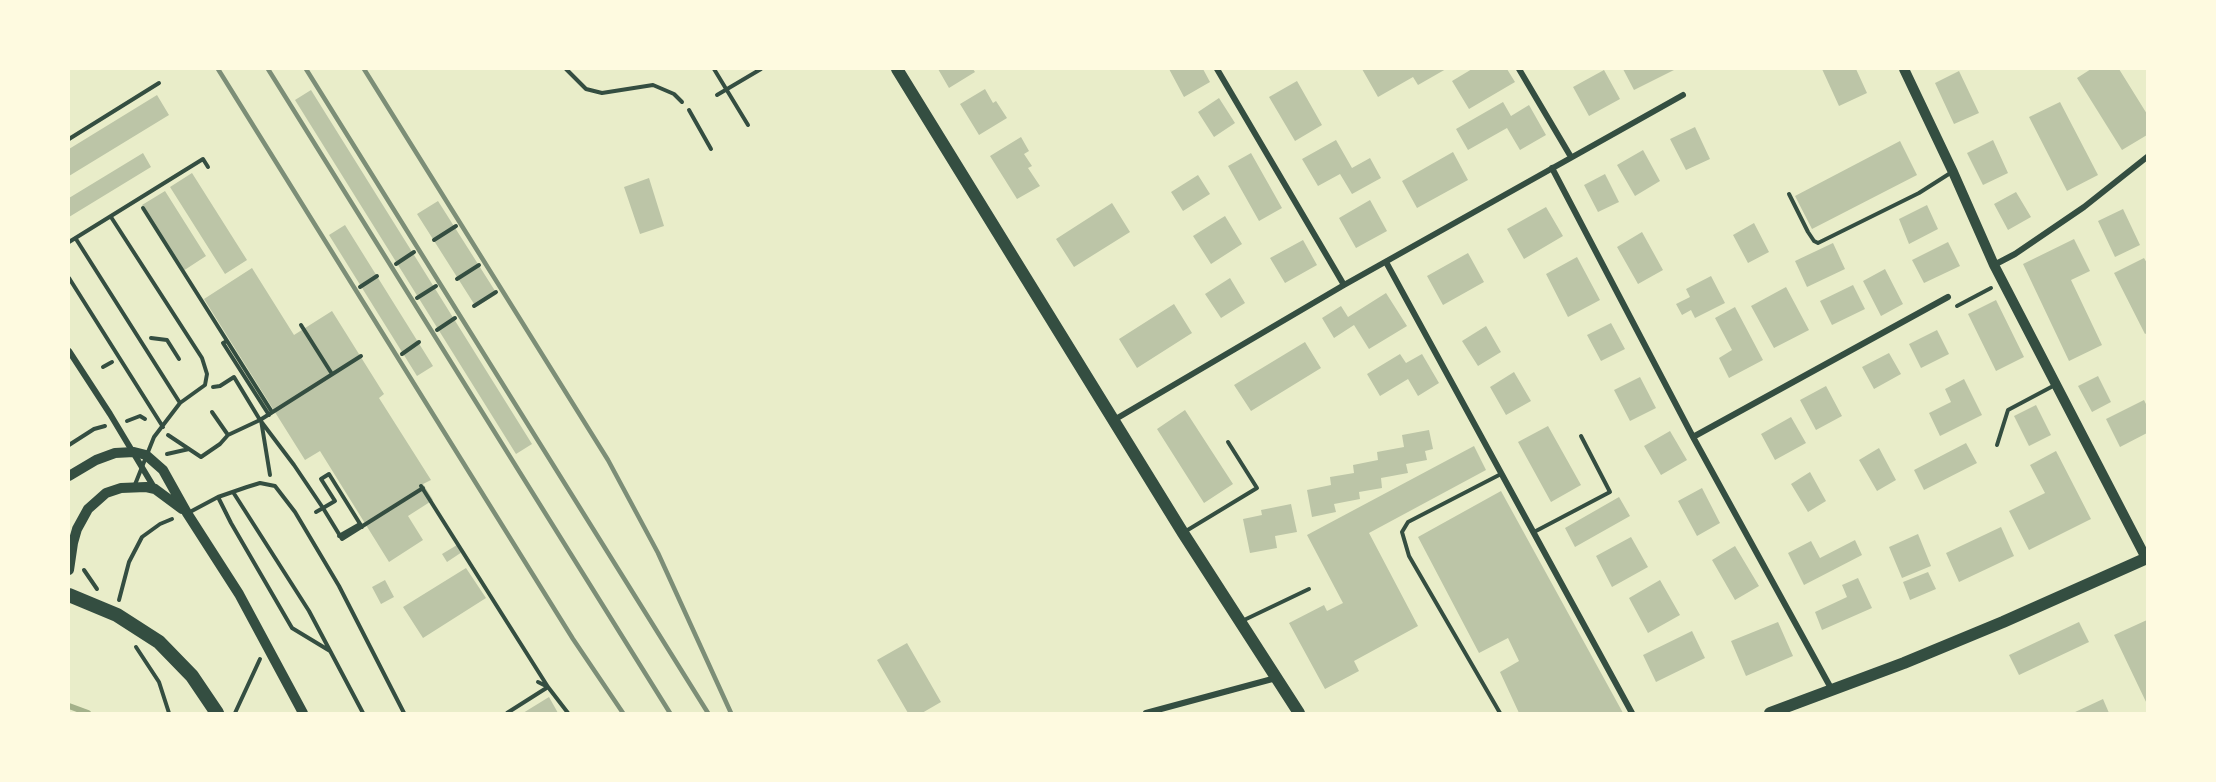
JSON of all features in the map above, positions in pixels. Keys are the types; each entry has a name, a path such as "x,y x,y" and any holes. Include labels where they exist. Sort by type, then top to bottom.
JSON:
{"main road":[{"path":"897,69 1183,533 1299,713"},
{"path":"1770,713 2013,618 2146,558"},
{"path":"69,595 117,615 176,658 208,696 217,713"}],"street":[{"path":"1217,69 1344,285"},
{"path":"1519,69 1571,157"},
{"path":"1904,69 2002,282 2146,558"},
{"path":"1114,420 1344,285 1683,95"},
{"path":"1994,265 2015,254 2084,207 2147,157"},
{"path":"1552,168 1693,437 1832,690"},
{"path":"1386,262 1632,713"},
{"path":"1693,437 1944,298"},
{"path":"69,351 116,423 155,489 187,513"},
{"path":"69,476 96,460 115,453 146,454 163,470 187,513 239,594 303,713"},
{"path":"69,570 75,536 88,509 106,494 121,488 155,489"},
{"path":"1146,713 1277,678"}],"lane":[{"path":"69,139 159,83"},
{"path":"689,110 711,149"},
{"path":"69,242 203,159 208,167"},
{"path":"1789,194 1808,232 1818,243 1920,193 1953,172"},
{"path":"111,217 201,358 207,374 205,385 180,404 154,437 134,487"},
{"path":"76,239 180,404"},
{"path":"69,278 163,427"},
{"path":"1997,445 2008,410 2056,385"},
{"path":"1534,532 1610,492 1581,436"},
{"path":"1183,533 1257,488 1228,441"},
{"path":"1500,713 1409,556 1402,532 1408,522 1502,473"},
{"path":"187,513 218,497 260,483 275,486 284,495 339,586 404,713"},
{"path":"233,492 309,611 363,713"},
{"path":"218,497 292,628 331,651"},
{"path":"1241,621 1309,589"}],"path":[{"path":"566,69 586,89 602,93 653,85 674,94 689,110"},
{"path":"714,69 748,125"},
{"path":"717,95 761,69"},
{"path":"138,200 227,341 223,343 270,414"},
{"path":"434,240 456,226"},
{"path":"396,264 406,260 414,252"},
{"path":"457,279 479,265"},
{"path":"360,286 369,283 377,276"},
{"path":"1944,298 1953,308 2002,282"},
{"path":"417,298 429,293 436,286"},
{"path":"474,306 496,292"},
{"path":"204,300 206,306"},
{"path":"437,330 455,318"},
{"path":"301,325 332,374"},
{"path":"150,338 167,340 179,359"},
{"path":"402,354 419,342"},
{"path":"176,439 201,457 220,444 228,435 260,420 361,356"},
{"path":"220,386 234,377 260,420 323,508 339,536 422,487 548,687 568,713"},
{"path":"212,412 228,435"},
{"path":"69,445 94,429 140,416"},
{"path":"260,420 269,468"},
{"path":"175,452 189,449"},
{"path":"316,512 335,501 321,478 329,474 361,525"},
{"path":"117,615 122,580 142,537 160,524 187,513"},
{"path":"235,713 267,644"},
{"path":"159,682 169,713"},
{"path":"538,682 548,687"},
{"path":"507,713 548,687"}],"building":[{"path":"938,69 973,69 975,72 949,88"},
{"path":"1169,69 1203,69 1210,82 1184,97"},
{"path":"1362,69 1446,69 1418,85 1413,77 1378,97"},
{"path":"1472,69 1507,69 1515,82 1469,109 1452,81"},
{"path":"1623,69 1676,69 1634,90"},
{"path":"1822,69 1856,69 1867,93 1839,106"},
{"path":"2091,69 2119,69 2147,114 2147,135 2122,150 2077,78"},
{"path":"1604,70 1620,99 1589,116 1573,87"},
{"path":"1959,71 1979,113 1954,124 1935,83"},
{"path":"1297,81 1322,125 1295,141 1269,97"},
{"path":"985,89 993,103 996,101 1007,118 979,135 960,104"},
{"path":"311,90 532,444 516,454 295,100"},
{"path":"157,95 169,115 69,176 69,149"},
{"path":"1219,98 1235,123 1214,137 1198,112"},
{"path":"1503,102 1511,116 1529,105 1546,135 1520,150 1507,128 1468,150 1456,129"},
{"path":"2060,102 2098,175 2067,191 2029,117"},
{"path":"1695,127 1710,159 1686,170 1670,139"},
{"path":"1021,137 1029,151 1024,154 1032,166 1028,168 1040,186 1017,199 990,156"},
{"path":"1336,140 1352,168 1370,158 1381,178 1352,194 1340,174 1318,186 1302,159"},
{"path":"1993,140 2008,173 1983,185 1967,153"},
{"path":"1900,141 1917,175 1812,229 1795,196"},
{"path":"1643,150 1660,181 1635,196 1617,165"},
{"path":"1453,152 1468,180 1417,208 1402,181"},
{"path":"143,153 151,167 69,217 69,198"},
{"path":"1251,153 1282,208 1259,221 1228,166"},
{"path":"192,173 247,260 225,274 170,187"},
{"path":"1605,174 1619,202 1598,212 1584,185"},
{"path":"1198,175 1210,194 1183,211 1171,192"},
{"path":"649,178 664,226 640,234 624,187"},
{"path":"165,191 206,256 183,271 142,205"},
{"path":"2016,192 2031,217 2008,230 1994,204"},
{"path":"1370,200 1387,231 1356,248 1339,218"},
{"path":"438,201 497,294 476,307 417,214"},
{"path":"1112,203 1130,232 1074,267 1056,239"},
{"path":"1927,205 1938,229 1909,244 1899,219"},
{"path":"1546,207 1563,236 1524,259 1507,229"},
{"path":"2123,209 2140,245 2115,257 2098,221"},
{"path":"1225,216 1242,244 1211,264 1193,236"},
{"path":"1754,223 1769,252 1748,263 1733,235"},
{"path":"345,225 433,366 417,376 329,235"},
{"path":"1642,232 1663,270 1638,284 1617,247"},
{"path":"2074,239 2090,271 2071,280 2102,345 2069,361 2023,264"},
{"path":"1303,240 1317,265 1285,283 1270,258"},
{"path":"1948,242 1960,266 1924,283 1912,260"},
{"path":"1833,243 1845,269 1807,287 1795,261"},
{"path":"1468,253 1484,282 1443,305 1427,276"},
{"path":"1577,257 1600,300 1568,317 1546,274"},
{"path":"2144,258 2147,263 2147,333 2145,334 2114,273"},
{"path":"252,268 294,335 332,311 384,394 379,398 431,480 423,484 433,500 408,516 423,540 389,562 320,451 305,460 204,299"},
{"path":"1885,269 1903,304 1881,316 1863,281"},
{"path":"1711,276 1725,303 1695,318 1691,310 1682,315 1676,304 1690,297 1686,289"},
{"path":"1230,278 1245,303 1221,318 1205,294"},
{"path":"1853,285 1865,309 1832,325 1820,301"},
{"path":"1786,287 1809,330 1774,348 1751,306"},
{"path":"1386,293 1407,326 1369,349 1354,325 1334,338 1322,318 1341,306 1348,317"},
{"path":"1996,300 2024,357 1996,371 1968,314"},
{"path":"1174,304 1192,333 1137,368 1119,339"},
{"path":"1735,307 1763,360 1729,378 1719,358 1732,350 1715,318"},
{"path":"1611,323 1625,349 1601,361 1587,335"},
{"path":"1486,326 1501,352 1478,366 1462,341"},
{"path":"1937,330 1949,354 1921,368 1909,344"},
{"path":"1305,342 1321,368 1251,411 1234,385"},
{"path":"1889,353 1901,374 1874,389 1862,367"},
{"path":"1400,354 1406,363 1422,354 1439,383 1418,396 1408,379 1380,396 1367,374"},
{"path":"1514,372 1531,401 1506,415 1490,387"},
{"path":"2098,376 2111,402 2092,412 2078,386"},
{"path":"1640,377 1656,408 1630,421 1614,390"},
{"path":"1964,379 1982,415 1940,436 1929,413 1951,402 1945,389"},
{"path":"1826,386 1842,416 1816,430 1800,400"},
{"path":"2144,400 2147,406 2147,433 2120,447 2106,419"},
{"path":"2036,405 2051,435 2029,446 2014,416"},
{"path":"1185,410 1233,484 1204,503 1157,429"},
{"path":"1791,417 1806,443 1775,460 1761,434"},
{"path":"1548,426 1581,485 1551,502 1518,442"},
{"path":"1429,430 1433,449 1425,451 1427,460 1406,464 1408,473 1381,478 1382,488 1359,492 1360,499 1334,504 1336,512 1312,517 1307,490 1331,485 1330,477 1354,473 1353,465 1378,460 1377,452 1404,447 1402,435"},
{"path":"1670,431 1687,460 1661,475 1644,446"},
{"path":"1966,443 1977,463 1924,490 1914,470"},
{"path":"1474,446 1486,470 1369,533 1418,626 1354,661 1359,671 1325,689 1289,623 1324,605 1327,611 1343,603 1307,535"},
{"path":"1879,448 1896,480 1877,491 1859,460"},
{"path":"2056,451 2091,519 2029,550 2009,511 2045,493 2030,465"},
{"path":"1810,472 1826,501 1808,512 1791,484"},
{"path":"1702,488 1720,523 1697,536 1678,501"},
{"path":"1501,491 1623,713 1519,713 1500,672 1519,661 1508,638 1479,653 1418,537"},
{"path":"1619,497 1630,516 1575,547 1565,528"},
{"path":"1291,504 1297,532 1275,536 1277,548 1250,553 1243,519 1262,515 1261,510"},
{"path":"2001,527 2014,556 1959,582 1946,553"},
{"path":"1918,534 1931,566 1902,578 1889,547"},
{"path":"1631,537 1648,567 1612,587 1596,556"},
{"path":"1855,540 1862,555 1804,585 1788,553 1811,541 1820,558"},
{"path":"457,545 462,552 447,562 442,554"},
{"path":"1735,546 1759,586 1735,600 1712,560"},
{"path":"466,568 486,598 423,638 403,607"},
{"path":"1928,572 1936,589 1910,600 1903,582"},
{"path":"1858,578 1872,608 1822,630 1815,612 1847,597 1842,585"},
{"path":"385,580 394,597 381,604 372,587"},
{"path":"1660,580 1680,615 1648,633 1629,598"},
{"path":"2147,620 2147,704 2114,635"},
{"path":"1778,622 1793,656 1746,676 1731,641"},
{"path":"2079,622 2089,642 2019,675 2009,655"},
{"path":"1692,631 1705,658 1656,682 1643,655"},
{"path":"907,643 941,702 922,713 908,713 877,660"},
{"path":"549,697 558,713 523,713"},
{"path":"2103,699 2109,713 2073,713"}],"waterway":[{"path":"69,706 88,713"}],"railway":[{"path":"218,69 573,639 623,713"},
{"path":"268,69 670,713"},
{"path":"306,69 708,713"},
{"path":"364,69 608,460 658,553 731,713"}]}
